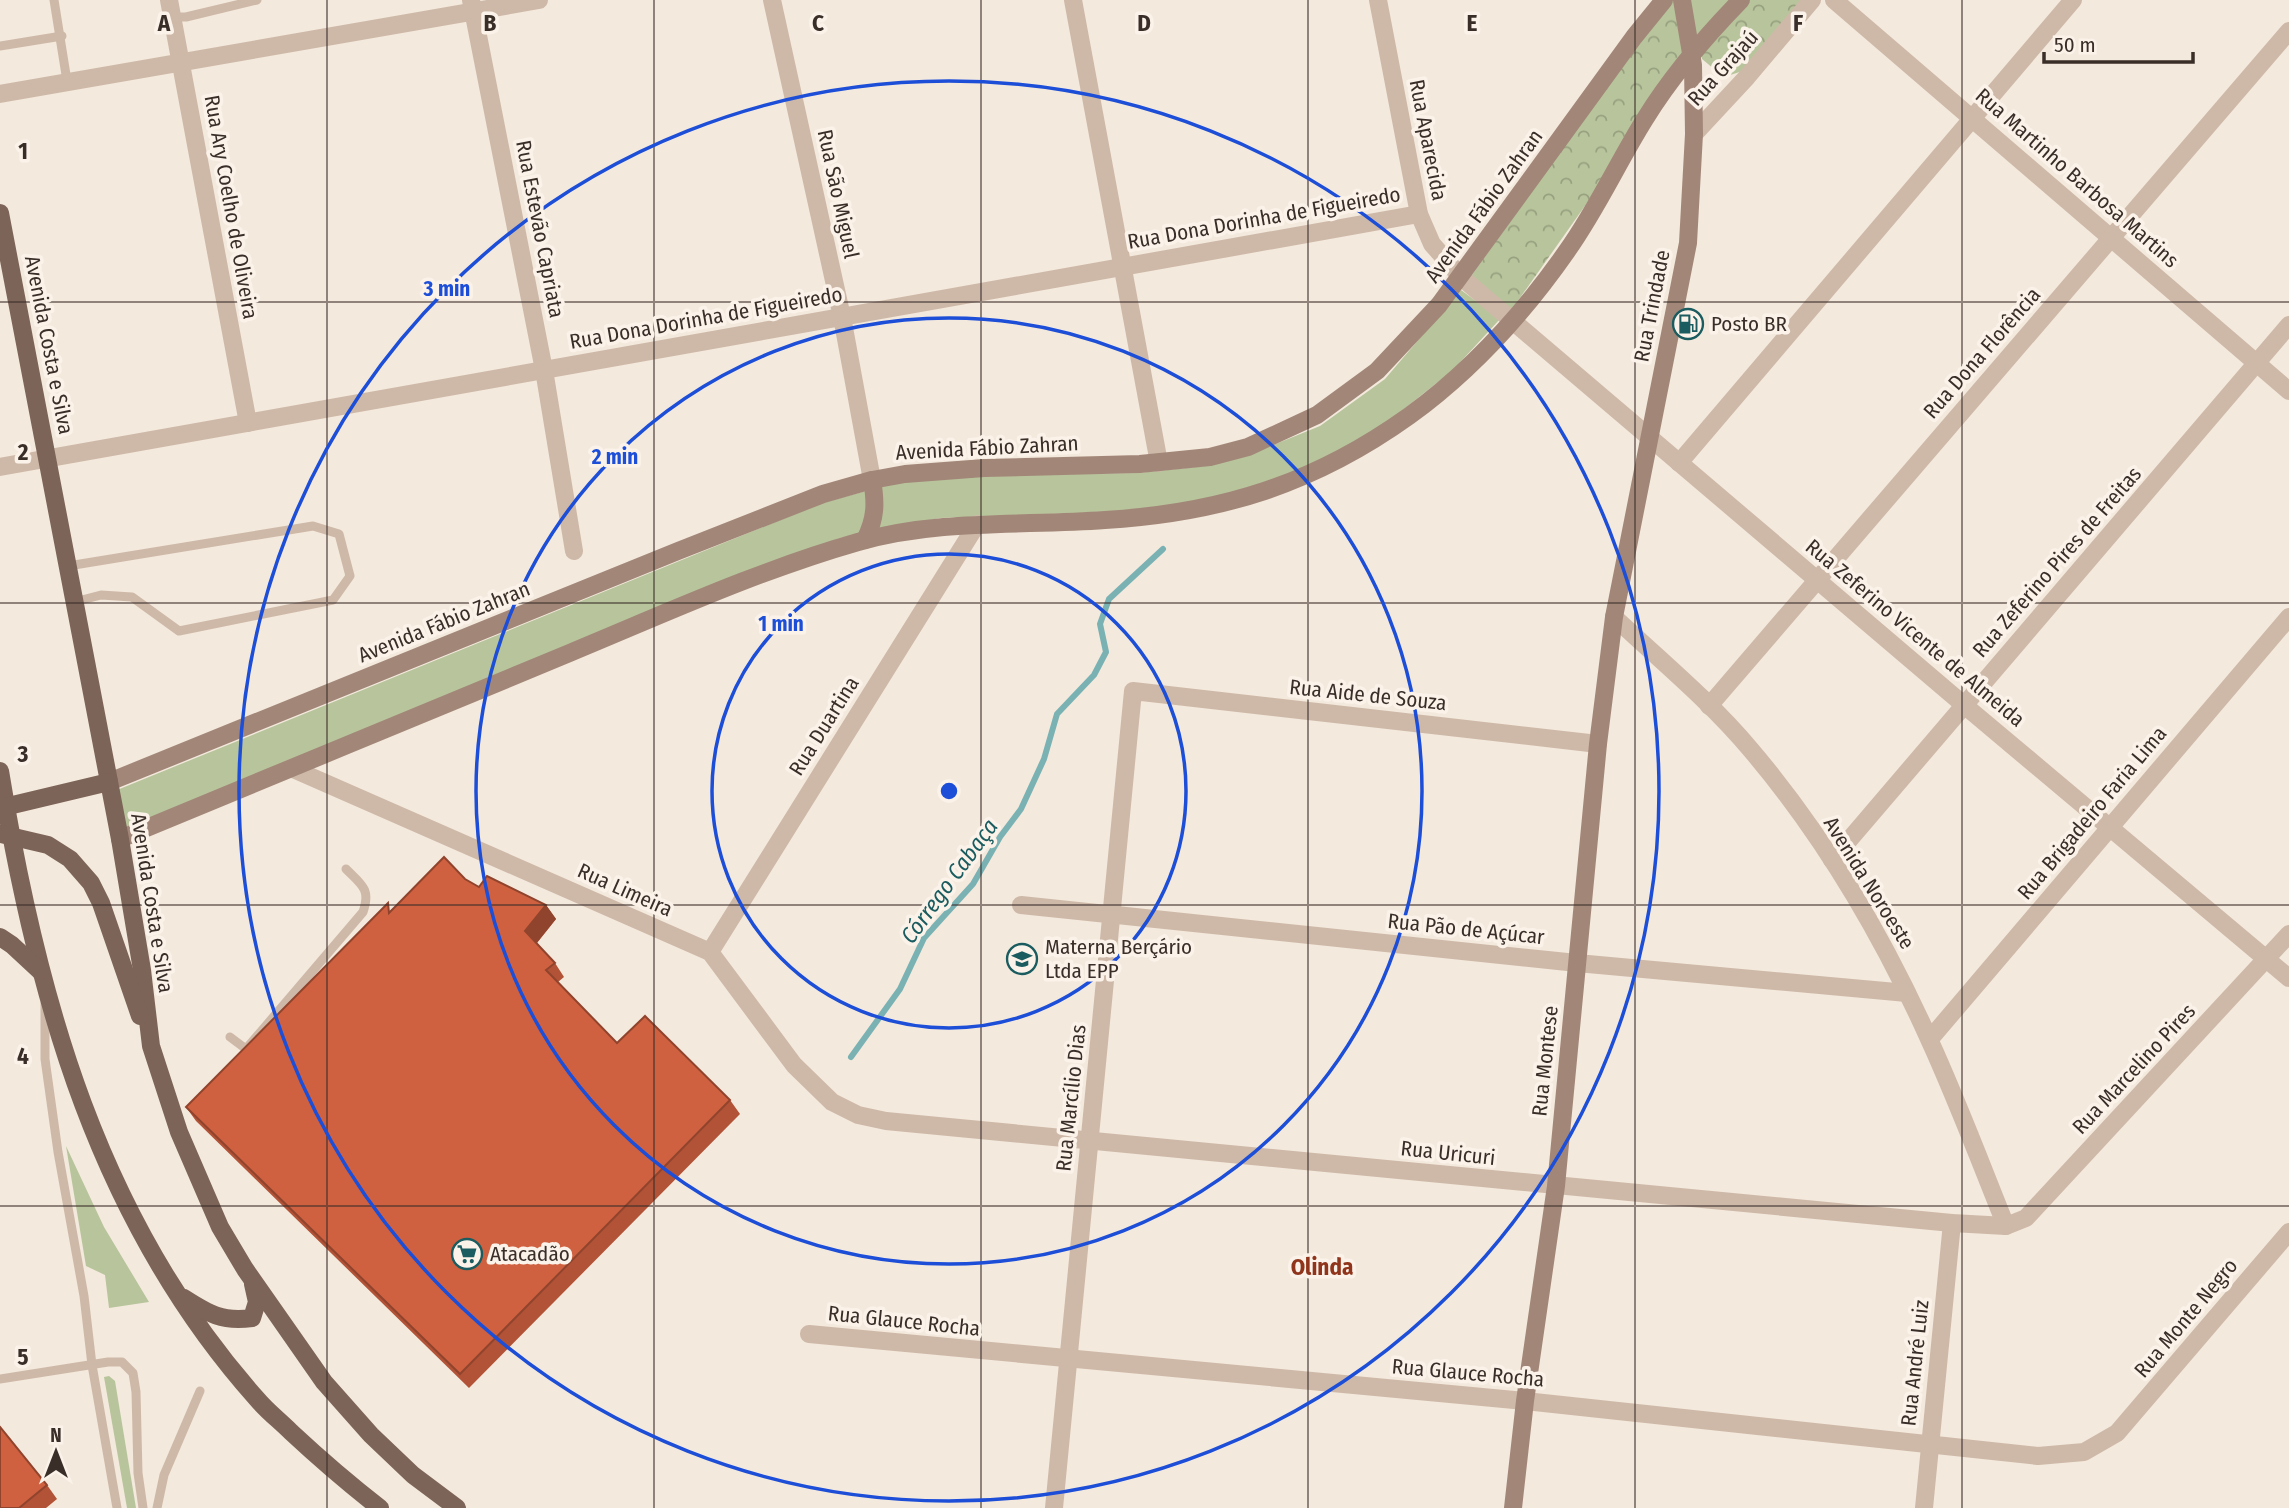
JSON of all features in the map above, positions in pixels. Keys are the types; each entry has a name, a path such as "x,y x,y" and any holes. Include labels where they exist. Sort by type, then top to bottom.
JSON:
{"main road":[{"name":"Avenida Fábio Zahran","path":"3,808 109,782 823,494 905,474 984,468 1159,463 1210,457 1248,447 1317,415 1377,371 1439,305 1634,37 1664,0"},
{"name":"Rua Trindade","path":"1614,617 1688,243 1694,134 1691,52 1682,0"},
{"path":"120,838 720,591 865,540 944,525 1106,520 1194,511 1279,487 1321,470 1362,447 1414,412 1456,378 1513,322 1569,250 1645,118 1691,52 1741,0"},
{"name":"Avenida Costa e Silva","path":"0,213 120,838 142,970 151,1046 179,1132 220,1227 252,1280 324,1382 371,1435 413,1475 457,1508"},
{"path":"865,540 874,522 876,510 872,480"},
{"name":"Rua Montese","path":"1513,1508 1525,1401 1556,1186 1598,744 1614,617"},
{"path":"0,771 6,834 42,979 99,1149 134,1221 175,1292 257,1400 336,1474 380,1508"},
{"path":"6,834 48,845 70,859 91,883 101,903 151,1046"},
{"path":"0,937 12,945 42,979"},
{"path":"175,1292 198,1307 230,1321 252,1318 257,1302 252,1280"}],"street":[{"path":"0,94 472,6 539,0"},
{"name":"Rua São Miguel","path":"772,0 842,317 872,480"},
{"path":"1073,0 1159,463"},
{"name":"Rua Aparecida","path":"1378,0 1419,214 1432,244 1461,277 1513,322"},
{"name":"Rua Grajaú","path":"1694,134 1747,78 1812,0"},
{"name":"Rua Martinho Barbosa Martins","path":"1834,0 2289,391"},
{"path":"1679,463 2073,0"},
{"name":"Rua Estevão Capriata","path":"472,6 544,370 574,551"},
{"name":"Rua Ary Coelho de Oliveira","path":"170,9 248,423"},
{"name":"Rua Dona Florência","path":"1709,706 2289,31"},
{"name":"Rua Dona Dorinha de Figueiredo","path":"0,467 1419,214"},
{"name":"Rua Zeferino Vicente de Almeida","path":"1513,322 2289,978"},
{"name":"Rua Zeferino Pires de Freitas","path":"1832,860 2289,325"},
{"name":"Rua Duartina","path":"710,952 977,524"},
{"name":"Avenida Noroeste","path":"1614,617 1709,706 1766,768 1832,860 1891,959 1930,1039 2006,1226"},
{"name":"Rua Brigadeiro Faria Lima","path":"1930,1039 2289,617"},
{"name":"Rua Aide de Souza","path":"1133,691 1598,744"},
{"name":"Rua Marcílio Dias","path":"1054,1508 1133,691"},
{"name":"Rua Limeira","path":"291,768 710,952 794,1065 832,1102 858,1115 886,1121"},
{"name":"Rua Pão de Açúcar","path":"1021,905 1577,963 1907,993"},
{"name":"Rua Marcelino Pires","path":"2006,1226 2026,1218 2289,934"},
{"name":"Rua Uricuri","path":"886,1121 1556,1186 2006,1226"},
{"name":"Rua André Luiz","path":"1924,1508 1952,1223"},
{"name":"Rua Monte Negro","path":"2118,1433 2289,1232"},
{"name":"Rua Glauce Rocha","path":"809,1334 1525,1401 2038,1456 2084,1451 2118,1433"}],"lane":[{"path":"54,0 62,36 67,81"},
{"path":"170,9 186,17 257,0"},
{"path":"0,46 62,36"},
{"path":"68,566 313,526 339,534 350,576 333,600 179,631 132,597 101,594 74,602"},
{"path":"230,1037 246,1049 363,912 368,898 364,886 346,869"},
{"path":"42,979 45,1059 58,1152 84,1296 92,1365 117,1508"},
{"path":"0,1379 122,1362 133,1373 136,1392 138,1474 143,1508"},
{"path":"157,1508 164,1475 200,1391"}],"green space":[{"path":"1672,0 1676,0 1685,51 1587,203 1510,312 1469,279"},
{"path":"1684,0 1732,0 1693,39"},
{"path":"1748,0 1805,0 1746,70 1727,76 1720,74 1702,59 1701,49"},
{"path":"1461,290 1500,319 1453,370 1370,436 1278,482 1192,504 1107,512 940,518 840,538 722,583 124,829 117,790 822,503 903,481 979,475 1138,473 1205,466 1251,454 1320,426 1385,379"},
{"path":"66,1146 104,1227 149,1302 109,1308 105,1275 86,1266"},
{"path":"109,1376 115,1381 136,1508 127,1508 104,1377"}],"building":[{"name":"Atacadão","path":"444,857 465,879 479,887 487,876 546,905 525,931 555,963 546,970 617,1043 645,1016 730,1100 460,1374 186,1107 388,903 389,913"},
{"path":"0,1427 47,1485 19,1508 0,1508"}],"waterway":[{"name":"Córrego Cabaça","path":"851,1057 900,989 924,938 973,884 1000,837 1021,809 1044,759 1057,714 1094,675 1106,652 1100,624 1109,599 1163,549"}],"place":[{"name":"Posto BR","path":"1688,324"},
{"name":"Materna Berçário Ltda EPP","path":"1022,959"},
{"name":"Atacadão","path":"467,1254"}],"district":[{"name":"Olinda","path":"1322,1267"}]}
